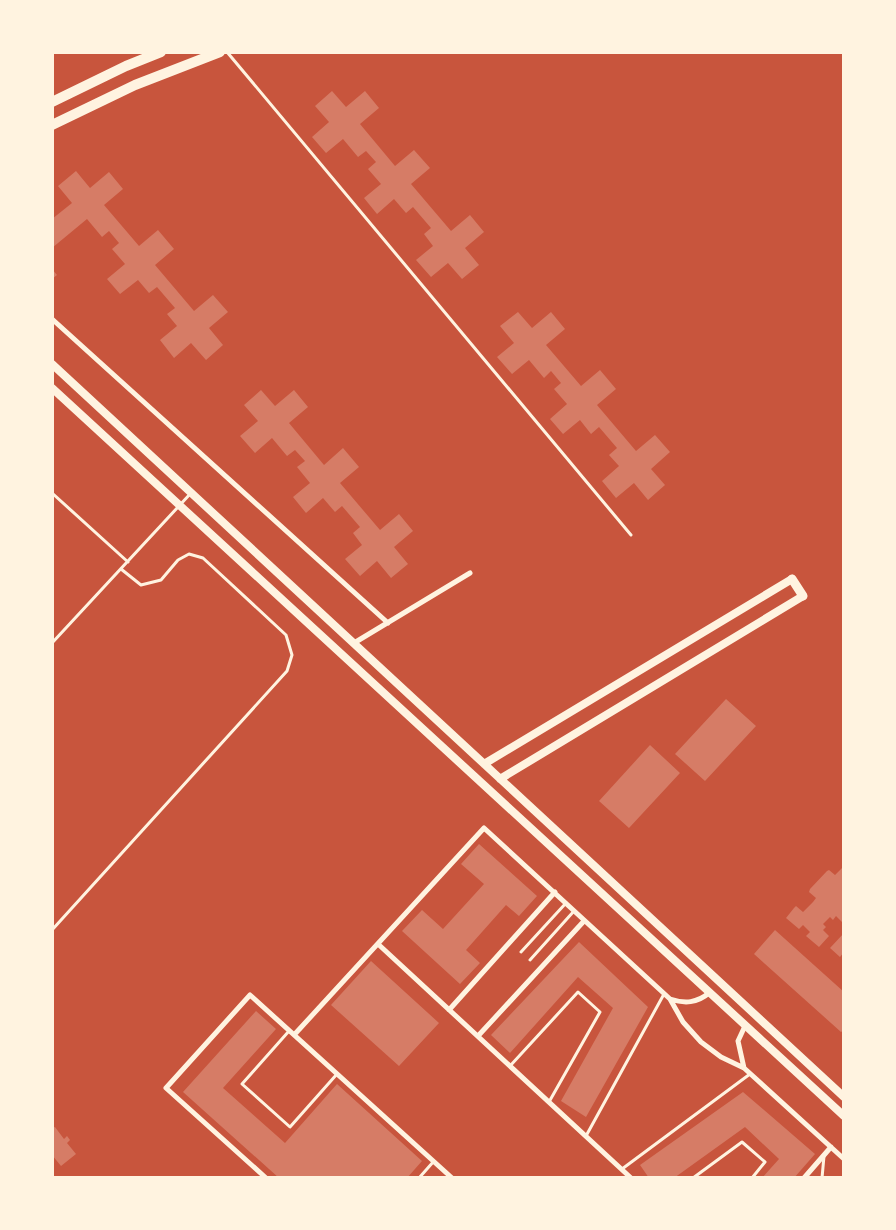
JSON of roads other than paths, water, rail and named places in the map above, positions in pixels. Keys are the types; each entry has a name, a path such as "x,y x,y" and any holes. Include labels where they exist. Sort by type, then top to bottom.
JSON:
{"main road":[{"path":"52,102 126,66 161,52"},
{"path":"52,125 135,85 220,52"},
{"path":"792,579 803,596"}],"street":[{"path":"52,319 388,622"},
{"path":"52,364 844,1097"},
{"path":"52,388 844,1116"},
{"path":"354,643 470,573"},
{"path":"484,764 792,579"},
{"path":"500,779 803,596"},
{"path":"292,1033 378,944 484,828 670,999 683,1022 701,1042 721,1057 744,1068 844,1159"},
{"path":"449,1010 554,892"},
{"path":"478,1036 584,921"},
{"path":"378,944 631,1178"},
{"path":"670,999 688,1002 709,993"},
{"path":"266,1178 166,1088 250,995 452,1178"},
{"path":"744,1068 738,1041 745,1026"},
{"path":"804,1178 831,1147"}],"lane":[{"path":"227,52 631,535"},
{"path":"52,492 128,562"},
{"path":"52,643 191,493"},
{"path":"52,930 287,671 292,655 286,634 203,558 189,554 178,560 161,580 140,585 122,569"},
{"path":"521,952 566,903"},
{"path":"530,960 574,911"},
{"path":"510,1066 578,992 600,1012 549,1102"},
{"path":"586,1136 664,994"},
{"path":"292,1033 242,1084 290,1127 337,1074"},
{"path":"622,1169 751,1074"},
{"path":"693,1178 742,1142 765,1162 752,1178"},
{"path":"822,1178 824,1154"},
{"path":"419,1178 434,1161"}]}
